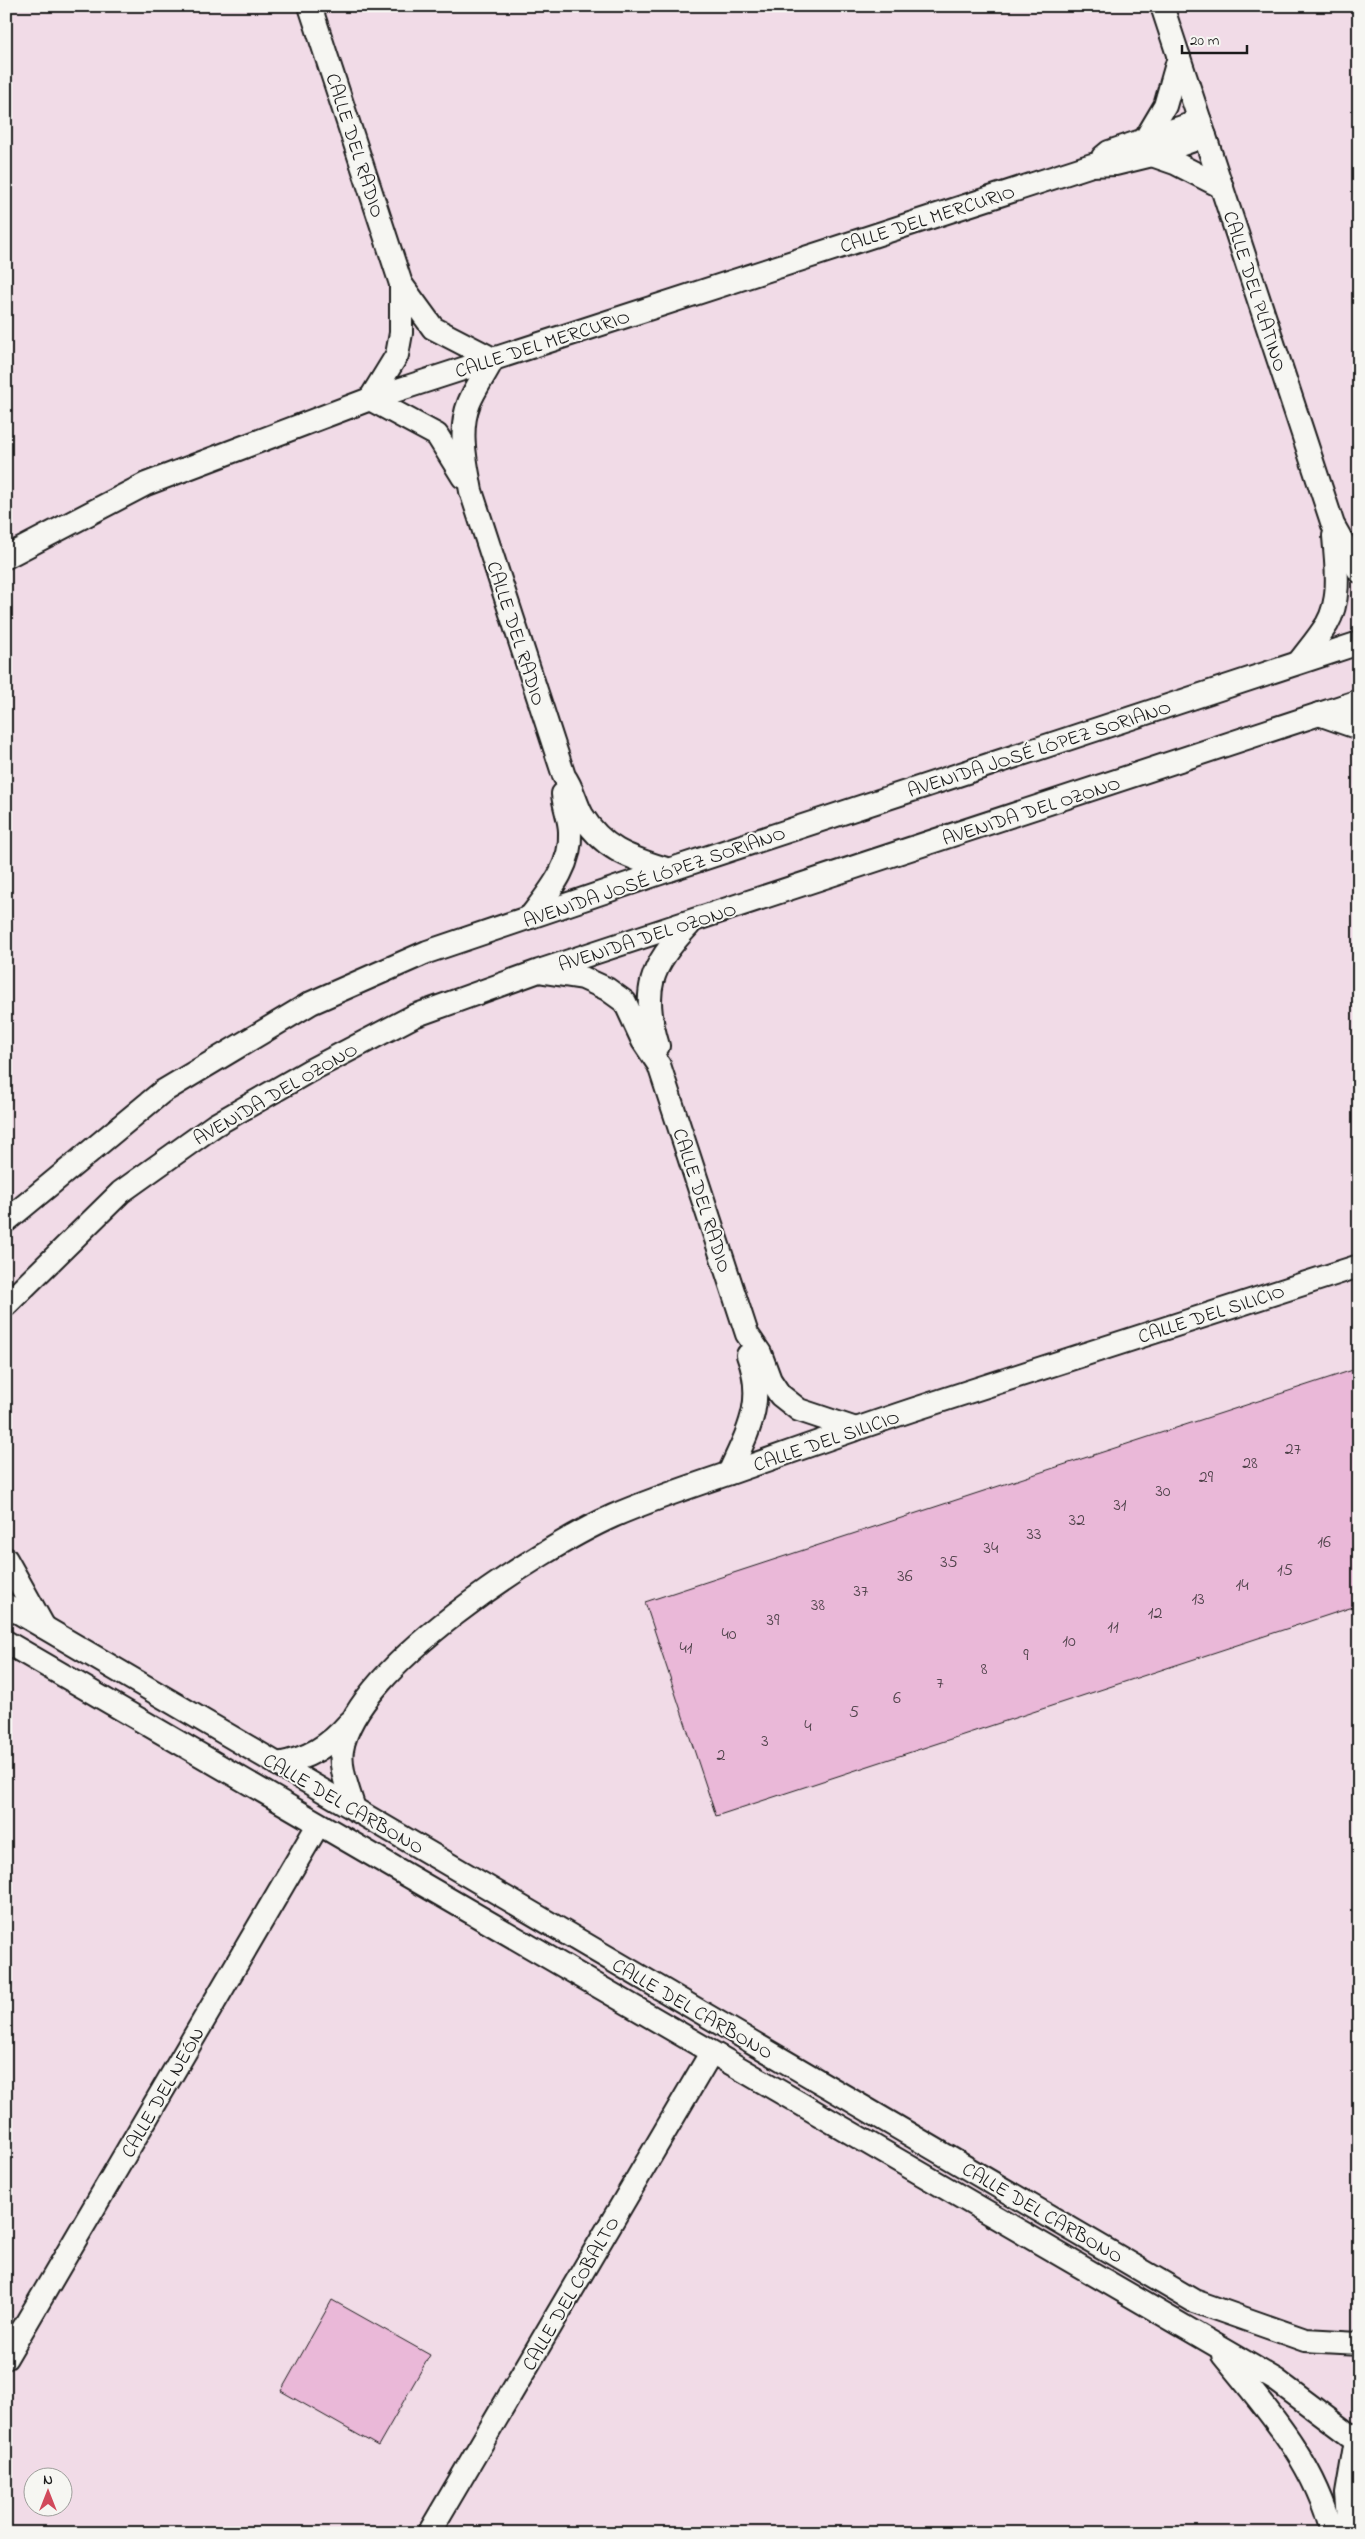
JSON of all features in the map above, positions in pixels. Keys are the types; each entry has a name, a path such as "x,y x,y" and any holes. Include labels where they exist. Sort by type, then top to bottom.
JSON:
{"street":[{"name":"CALLE DEL RADIO","path":"310,6 401,284 433,328 493,359 469,403 464,429 464,456 471,491 564,776 573,788 582,814 604,843 635,859 669,870"},
{"name":"CALLE DEL PLATINO","path":"1162,6 1333,525 1359,572"},
{"path":"1179,57 1149,147 1175,163 1222,187"},
{"name":"CALLE DEL MERCURIO","path":"6,557 146,484 370,399 1092,165 1109,152 1149,147 1202,129"},
{"name":"CALLE DEL RADIO","path":"401,284 401,333 397,354 370,399 438,435 471,491"},
{"name":"CALLE DEL PLATINO","path":"1299,662 1328,622 1335,596 1338,574 1333,525"},
{"name":"AVENIDA JOSÉ LÓPEZ SORIANO","path":"6,1221 162,1092 311,1003 427,952 669,870 1359,643"},
{"name":"AVENIDA DEL OZONO","path":"8,1306 121,1192 215,1125 309,1071 414,1016 539,971 691,923 1359,701"},
{"path":"1319,714 1359,728"},
{"name":"CALLE DEL RADIO","path":"530,917 561,874 569,852 570,833 563,797 564,776"},
{"name":"CALLE DEL RADIO","path":"659,1065 659,1048 651,1023 648,994 656,968 667,948 691,923"},
{"name":"CALLE DEL RADIO","path":"539,971 583,978 607,988 625,1002 643,1041 659,1065 747,1334 760,1353 770,1380 780,1395 799,1410 856,1429"},
{"name":"CALLE DEL SILICIO","path":"277,1764 293,1761 319,1751 335,1738 382,1680 426,1638 490,1587 610,1517 682,1488 856,1429 1359,1266"},
{"name":"CALLE DEL RADIO","path":"729,1473 750,1427 756,1406 753,1369 746,1351 747,1334"},
{"path":"6,1559 45,1628"},
{"name":"CALLE DEL CARBONO","path":"6,1606 1194,2301 1305,2340 1359,2343"},
{"name":"CALLE DEL CARBONO","path":"6,1642 1276,2380 1357,2437"},
{"path":"6,1655 34,1660"},
{"name":"CALLE DEL SILICIO","path":"353,1718 341,1751 346,1783 354,1809"},
{"name":"CALLE DEL NEÓN","path":"6,2358 318,1825"},
{"name":"CALLE DEL COBALTO","path":"429,2533 711,2053"},
{"name":"CALLE DEL CARBONO","path":"1215,2345 1281,2428 1308,2469 1328,2515 1332,2533"},
{"path":"1350,2533 1347,2493 1357,2437"}],"shaded area":[{"path":"6,6 1359,6 1359,2533 6,2533"}],"building":[{"path":"1359,1368 1359,1605 716,1816 645,1602"},
{"path":"332,2300 430,2355 378,2446 281,2391"}]}
